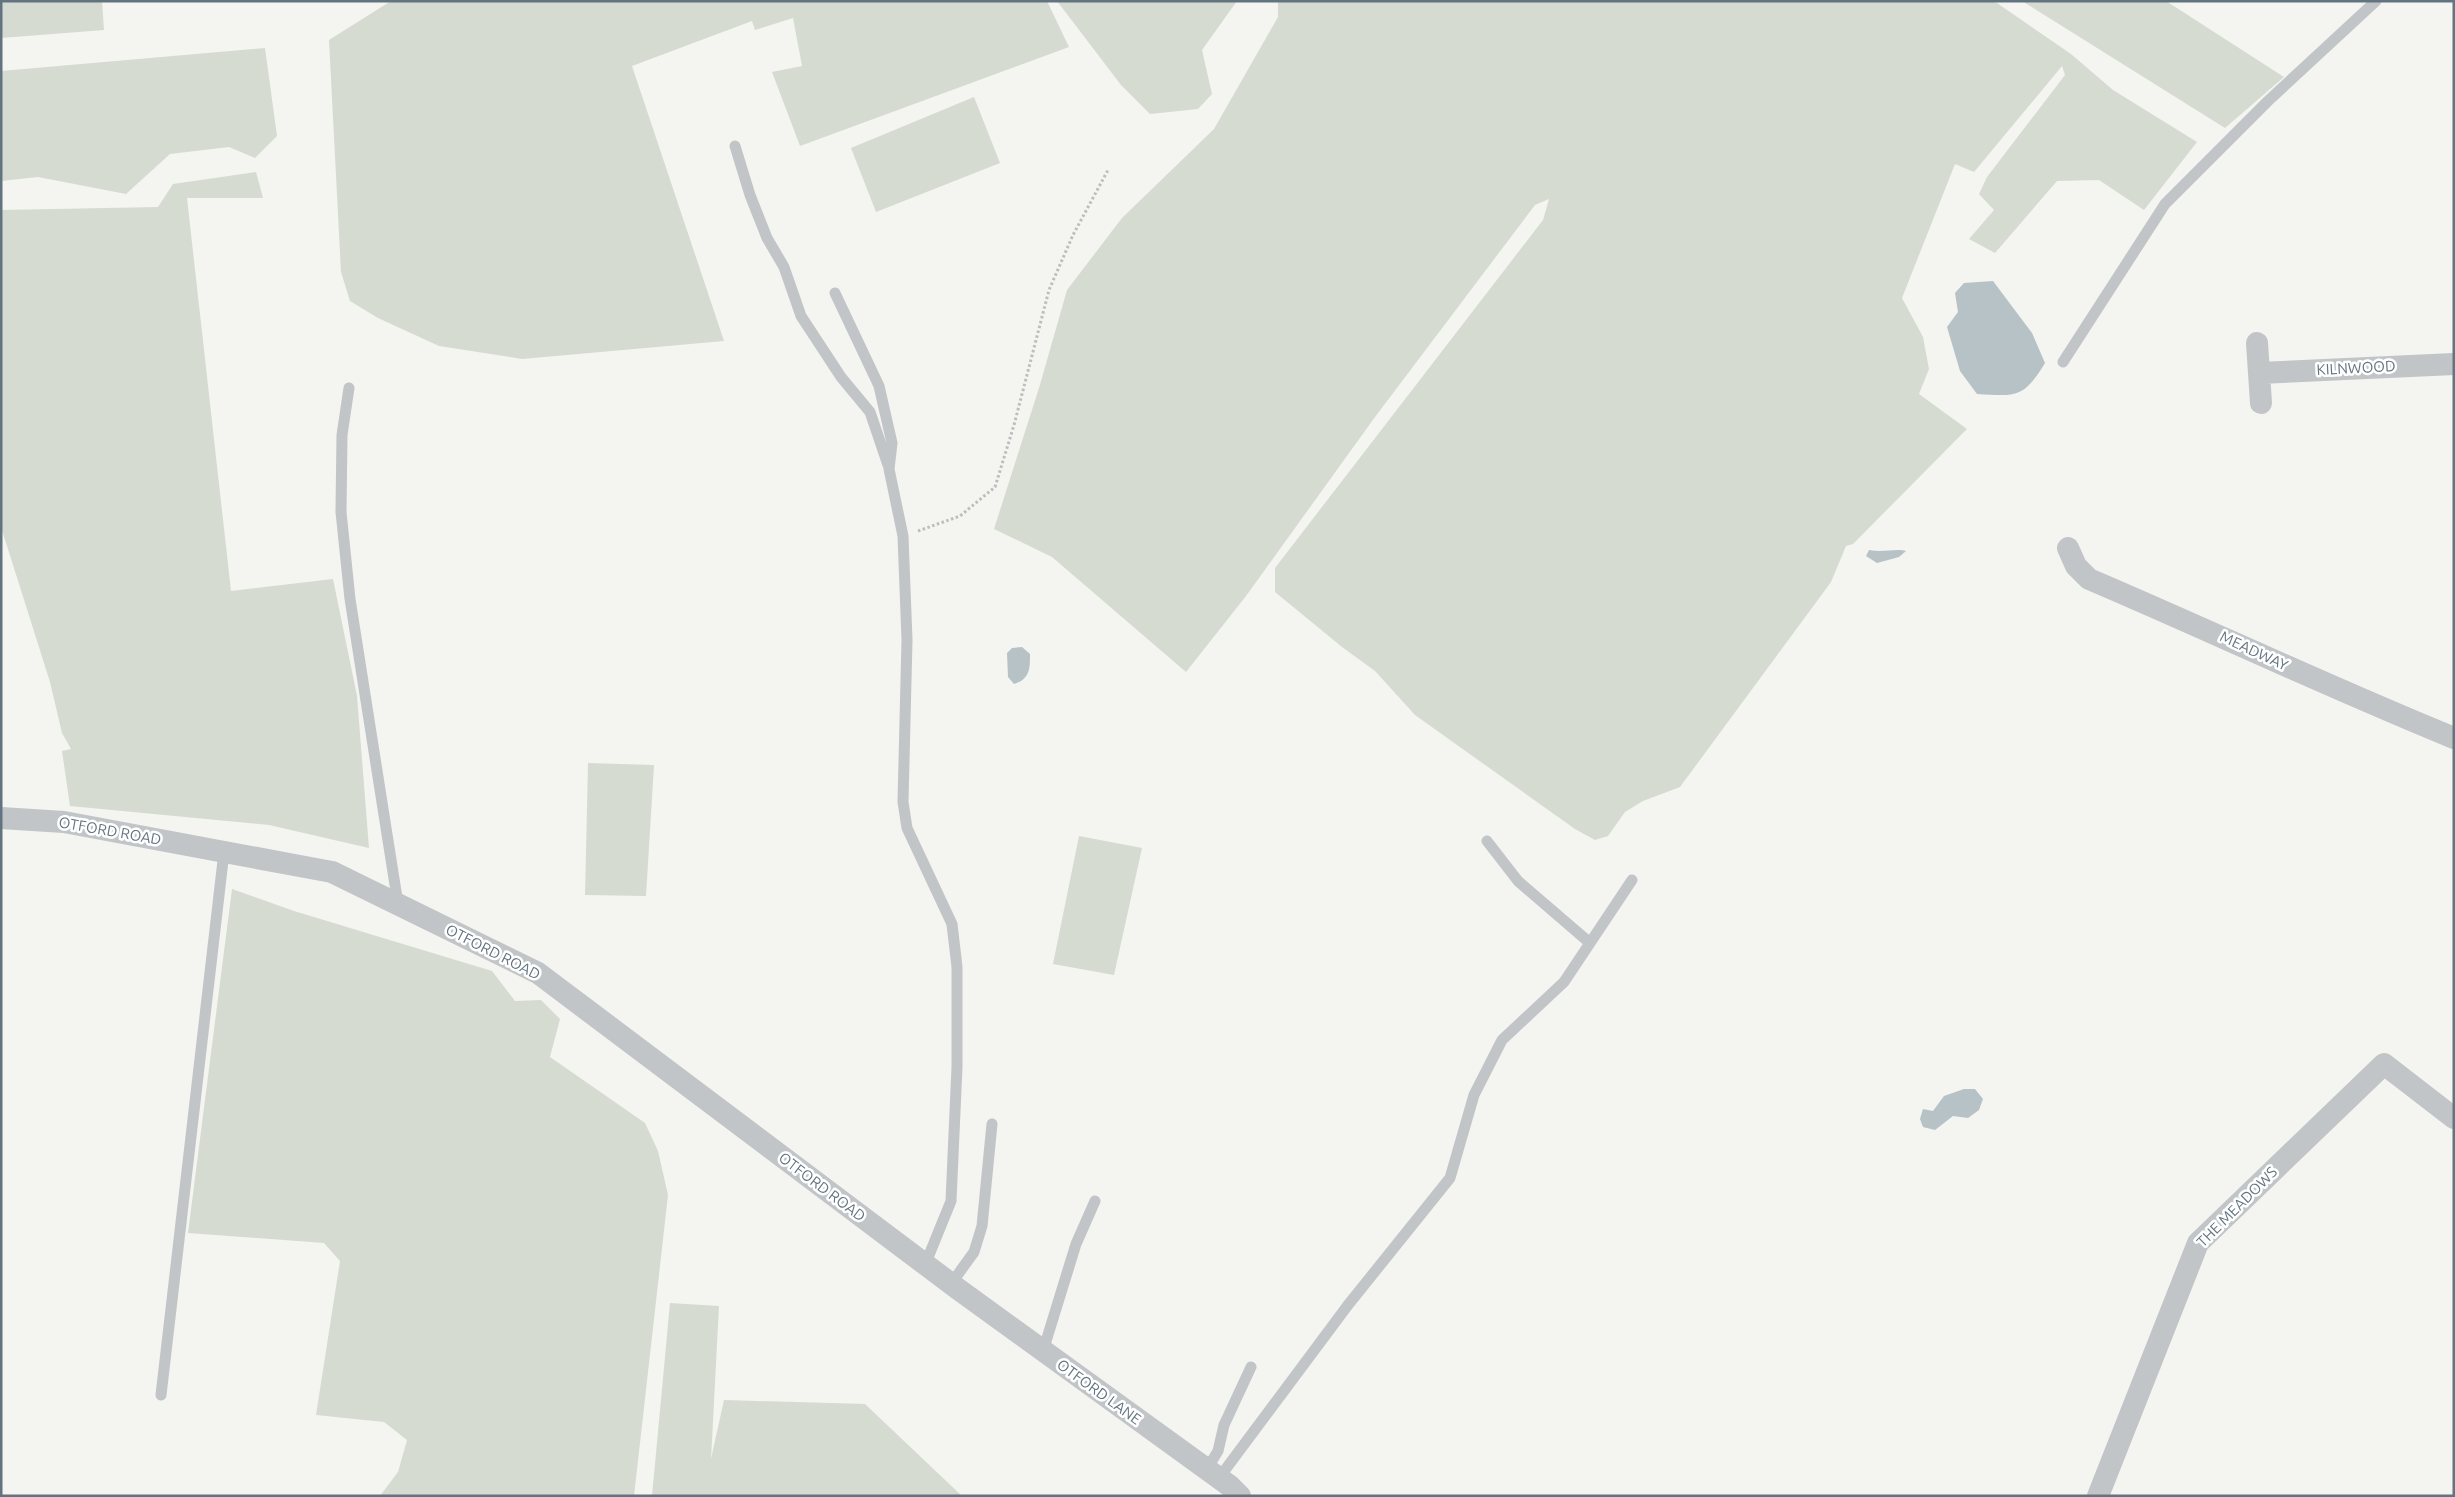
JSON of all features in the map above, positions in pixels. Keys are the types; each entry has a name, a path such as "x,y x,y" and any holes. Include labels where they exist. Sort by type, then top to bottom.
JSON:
{"street":[{"path":"2257,343 2261,403"},
{"name":"KILNWOOD","path":"2259,373 2454,364"},
{"name":"MEADWAY","path":"2068,548 2076,566 2088,579 2201,627 2367,702 2454,738"},
{"name":"OTFORD ROAD","path":"1,818 64,822 332,872 398,904 538,973 954,1287"},
{"name":"THE MEADOWS","path":"2098,1496 2198,1243 2384,1064 2454,1118"},
{"name":"OTFORD LANE","path":"954,1287 1213,1474 1240,1496"}],"lane":[{"path":"2063,362 2165,204 2268,101 2376,1"},
{"path":"735,146 750,195 768,238 784,267 801,316 841,377 870,412 889,469 903,536 907,640 903,802 907,828 952,924 957,967 957,1067 951,1201 925,1264"},
{"path":"835,293 879,386 892,443 889,469"},
{"path":"349,388 342,435 341,512 350,600 398,904"},
{"path":"1487,841 1518,881 1590,942"},
{"path":"161,1396 224,852"},
{"path":"1213,1474 1450,1178 1474,1095 1502,1040 1564,982 1632,880"},
{"path":"954,1287 974,1252 982,1226 992,1124"},
{"path":"1043,1351 1076,1244 1095,1201"},
{"path":"1213,1474 1224,1425 1251,1367"}],"path":[{"path":"903,536 960,516 995,487 1014,425 1049,290 1073,235 1108,170"}],"shaded area":[{"path":"1,1 102,1 104,30 1,38"},
{"path":"391,1 1047,1 1069,47 800,146 772,72 802,66 793,18 755,30 752,21 632,66 724,341 522,359 439,346 378,318 350,301 341,272 329,40"},
{"path":"1057,1 1237,1 1202,50 1212,94 1198,109 1150,114 1121,85"},
{"path":"1278,1 1994,1 2071,54 2113,90 2197,142 2144,210 2099,180 2057,181 1995,253 1969,239 1994,210 1979,194 1987,177 2065,75 2062,66 1974,172 1955,164 1902,298 1923,337 1929,369 1919,394 1967,429 1853,544 1846,546 1831,582 1680,787 1643,801 1625,812 1608,836 1595,840 1575,829 1415,715 1375,671 1342,647 1275,592 1275,568 1543,220 1549,199 1535,205 1375,417 1246,596 1186,672 1052,557 994,529 1039,388 1067,290 1122,218 1214,129 1278,17"},
{"path":"2022,1 2166,1 2284,77 2225,128"},
{"path":"265,48 277,136 255,158 229,147 170,154 126,194 38,177 1,181 1,71"},
{"path":"974,97 1000,163 876,212 851,148"},
{"path":"256,172 263,198 187,198 231,591 333,579 357,696 369,848 269,825 70,806 62,751 71,749 62,733 50,682 1,527 1,210 158,207 173,184"},
{"path":"1993,281 2032,333 2045,363 2031,383 2017,393 2010,395 1977,394 1960,371 1947,327 1958,312 1955,293 1964,283"},
{"path":"1869,550 1906,551 1899,557 1877,563 1866,556"},
{"path":"1022,647 1030,654 1029,669 1023,679 1014,684 1008,677 1007,653 1012,648"},
{"path":"588,763 654,765 646,896 585,895"},
{"path":"1079,836 1142,848 1114,975 1053,964"},
{"path":"232,889 294,911 492,971 515,1001 541,1000 560,1019 550,1057 645,1123 658,1151 668,1195 634,1496 380,1496 398,1472 407,1440 384,1422 316,1415 340,1261 324,1243 188,1233"},
{"path":"1964,1089 1975,1089 1983,1099 1979,1110 1968,1118 1953,1116 1935,1130 1923,1127 1920,1119 1923,1109 1933,1111 1944,1096"},
{"path":"670,1303 719,1306 711,1459 724,1400 865,1404 962,1496 652,1496"}]}
